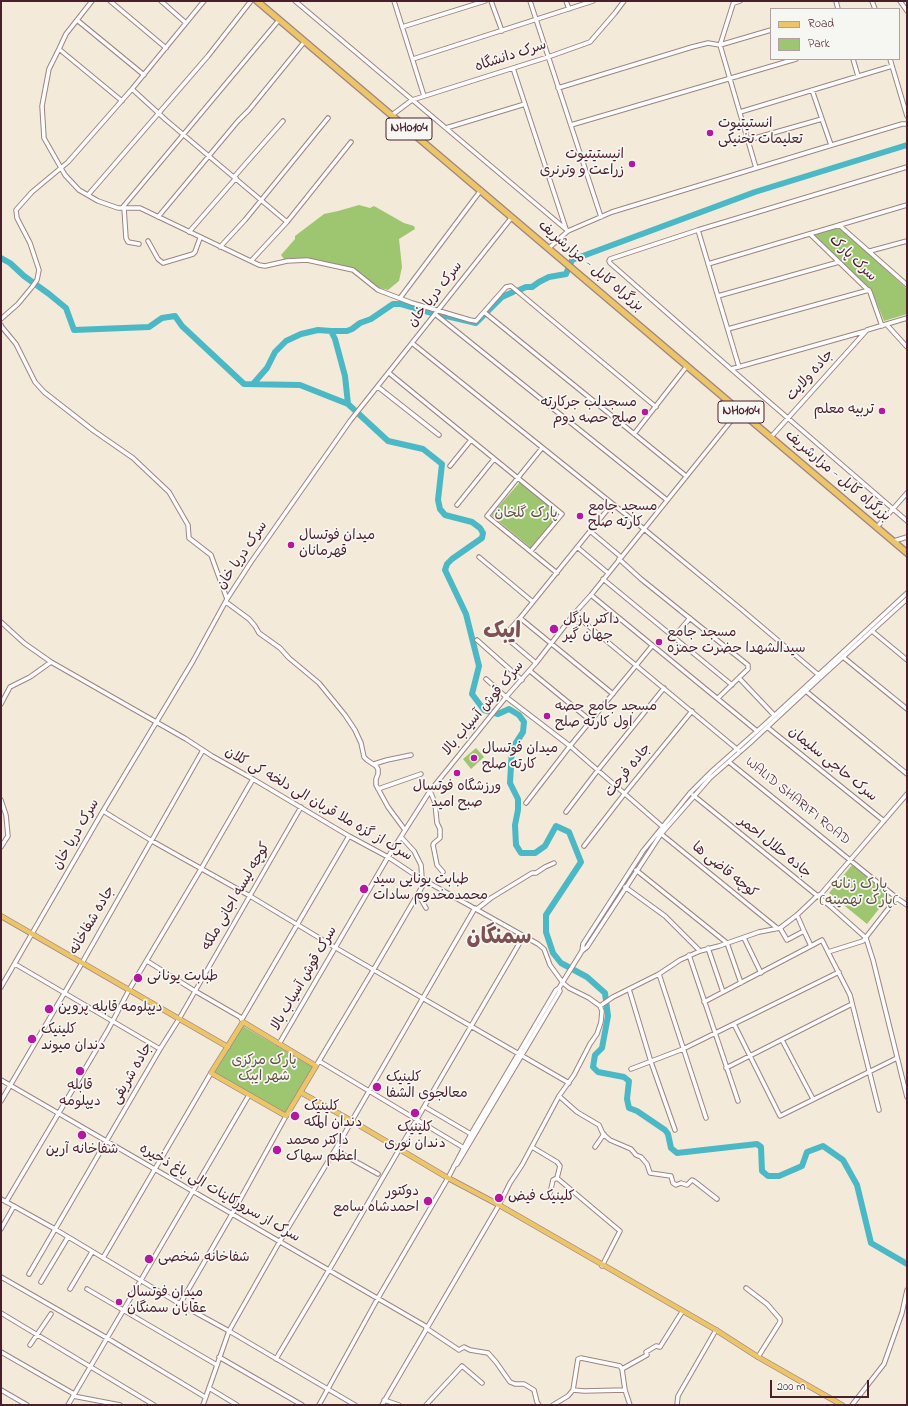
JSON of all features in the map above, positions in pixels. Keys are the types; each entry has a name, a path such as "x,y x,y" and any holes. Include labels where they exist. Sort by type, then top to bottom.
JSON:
{"highway":[{"name":"بزرگراه کابل - مزارشریف","path":"256,1 481,190 907,553"}],"main road":[{"path":"2,917 228,1047"},
{"path":"242,1021 279,1044 316,1066 286,1116 211,1073 228,1047 242,1021"},
{"path":"300,1092 448,1178 499,1205 682,1312 716,1330 758,1358 842,1405"}],"street":[{"path":"92,1 66,34 49,69 42,106 44,138 61,169 71,182 88,195 98,201 123,208 140,208 259,265 265,266 287,261 307,260 353,270 378,290 436,312 476,321 506,287 511,286 656,407"},
{"path":"110,1 166,48"},
{"path":"161,1 186,23"},
{"path":"1,319 18,304 32,287 37,280 39,270 30,243 17,218 16,210 32,192 61,169 132,90 204,1"},
{"path":"88,195 208,56 251,1"},
{"path":"295,1 567,231"},
{"path":"300,5 303,1"},
{"path":"394,1 424,96"},
{"path":"402,27 485,1"},
{"path":"491,1 502,31"},
{"path":"530,1 601,217"},
{"path":"566,1 569,9"},
{"path":"413,59 593,1"},
{"name":"سرک دانشگاه","path":"392,115 412,100 548,57 590,42 616,13 624,1"},
{"path":"740,1 734,2 720,45 756,168"},
{"path":"900,1 907,11"},
{"path":"77,20 144,75"},
{"path":"139,244 128,242 125,231 123,208 279,20"},
{"path":"558,88 692,47 708,43 720,45 770,30"},
{"path":"158,216 249,110 305,41"},
{"path":"59,49 122,101"},
{"path":"571,125 793,60"},
{"path":"853,60 858,76"},
{"path":"890,60 907,116"},
{"path":"740,112 892,66"},
{"path":"513,68 567,231"},
{"path":"132,90 287,222"},
{"path":"812,90 830,145"},
{"path":"446,128 525,104"},
{"path":"220,247 245,220 260,199 328,118"},
{"path":"748,140 822,119"},
{"path":"189,232 283,121"},
{"path":"549,248 567,231 612,212 830,145 902,124 907,124"},
{"path":"252,261 287,222 351,142"},
{"path":"907,168 698,230 610,259 610,263 907,521"},
{"path":"400,298 481,190"},
{"path":"708,264 907,205"},
{"name":"سرک دریا خان","path":"1,987 226,601 251,562 350,421 512,217"},
{"name":"سرک پارک","path":"839,225 907,285"},
{"path":"698,230 739,367"},
{"name":"سرک پارک","path":"810,234 869,290 884,325"},
{"path":"148,241 158,259 163,263 195,252 200,238"},
{"path":"870,251 907,241"},
{"path":"718,296 839,262"},
{"path":"902,280 907,279"},
{"path":"728,329 869,290"},
{"path":"436,312 667,500"},
{"path":"484,312 686,476"},
{"name":"جاده ولایت","path":"731,369 907,318"},
{"path":"1,325 16,344 35,382 44,392 94,431 133,458 169,492 188,525 189,538 211,555 226,601 249,619 259,633 280,648 289,658 318,683 355,730 366,760 374,764 378,771 376,782 378,789 388,807 405,830"},
{"path":"884,325 907,347"},
{"name":"جاده ولایت","path":"771,438 868,330"},
{"path":"412,343 644,529 820,675"},
{"path":"634,434 688,366"},
{"path":"389,373 562,514 531,551"},
{"path":"378,387 439,435"},
{"name":"سرک قوش آسیاب بالا","path":"279,1044 388,857 430,790 506,697 530,672 574,614 591,595 603,578 739,410"},
{"path":"450,466 472,440"},
{"path":"542,448 487,516 557,573"},
{"path":"457,505 494,459"},
{"path":"877,527 892,508 907,493"},
{"path":"536,663 504,636 612,504"},
{"path":"590,532 620,558 641,579 748,665 748,669 718,698"},
{"path":"894,541 907,537"},
{"path":"577,547 608,573"},
{"path":"479,557 533,602"},
{"path":"603,578 732,685"},
{"path":"692,794 729,762 757,731 820,675 907,593"},
{"path":"591,595 757,731"},
{"path":"582,951 583,944 643,851 712,771 767,728 807,692 820,675 843,657 907,599"},
{"path":"574,614 739,750"},
{"path":"520,618 613,694"},
{"path":"674,637 690,618"},
{"name":"سرک از گزه ملا قربان الی دلخه کی کلان","path":"1,622 24,643 51,662 253,778 349,836 388,857 544,949 550,965 569,988 601,1005"},
{"path":"872,631 907,660"},
{"path":"477,640 522,680"},
{"path":"526,803 570,746 652,646"},
{"path":"843,657 907,709"},
{"path":"1,704 10,687 30,677 51,662"},
{"path":"530,672 591,721"},
{"path":"739,678 774,715"},
{"path":"486,679 506,697 570,746 663,828"},
{"path":"566,812 664,688"},
{"path":"807,692 907,774"},
{"name":"جاده فرحت","path":"584,846 692,711"},
{"name":"سرک حاجی سلیمان","path":"767,728 884,821"},
{"name":"جاده شفاخانه","path":"1,1102 203,750"},
{"path":"374,764 411,755"},
{"name":"WALID SHARIFI ROAD","path":"729,762 907,905"},
{"path":"378,789 421,774"},
{"path":"6,1202 253,778"},
{"path":"430,790 435,803 437,823 440,829 440,838 434,843 437,865 443,872"},
{"name":"جاده حلال احمر","path":"692,794 866,938"},
{"path":"382,1405 597,1034 601,1022 601,1005 613,997 659,974 689,955 700,950 744,938 759,932 778,928 797,915 821,894 907,794"},
{"path":"1,800 6,815 8,836 1,847"},
{"name":"کوچه لیسه اجانی ملکه","path":"179,1019 301,807"},
{"path":"103,811 152,841 250,896 336,948 472,1025 569,1083"},
{"path":"319,1405 378,1298 472,1134 560,990 559,988 582,951 587,947 659,833"},
{"name":"کوچه قاضی ها","path":"659,833 778,928 787,940 804,931"},
{"path":"146,961 240,1017 242,1021 349,836"},
{"path":"316,1066 418,894 424,879 421,865 414,851 401,837"},
{"path":"203,1405 229,1331 280,1241 352,1121 422,997 476,909 532,873 536,873 554,863"},
{"path":"636,870 727,943 741,983"},
{"path":"625,887 665,916 700,950"},
{"path":"418,894 426,908"},
{"path":"828,952 863,941 895,900 898,899"},
{"path":"797,915 811,946"},
{"path":"1,923 2,917"},
{"path":"276,1359 524,937"},
{"path":"744,938 761,972"},
{"path":"866,938 873,960 907,1097"},
{"path":"704,1002 822,940 850,995 879,1110"},
{"path":"708,948 723,992"},
{"path":"689,955 738,1101"},
{"path":"15,964 160,1049"},
{"path":"631,1069 683,1049 839,972"},
{"path":"659,974 706,1118"},
{"path":"629,989 651,1062 674,1130"},
{"path":"726,1068 852,1004"},
{"name":"جاده شریفی","path":"29,1274 179,1019"},
{"path":"734,1024 780,1116 898,1058"},
{"path":"782,1040 813,1099"},
{"path":"454,1167 520,1055"},
{"path":"319,1061 464,1148"},
{"path":"103,1258 211,1073"},
{"name":"سرک از سرورکاینات الی باغ ذخیره","path":"1,1080 378,1298 427,1327 459,1350 464,1347 470,1350 488,1353 510,1382 515,1384 524,1384 534,1390 539,1405"},
{"path":"68,1405 249,1095"},
{"path":"560,1096 577,1112 599,1125 604,1134 610,1140 631,1149 636,1155 641,1157 647,1164 650,1172 671,1176 673,1183 676,1185 682,1183 687,1185 692,1180 717,1199"},
{"path":"425,1107 472,1134"},
{"path":"180,1304 286,1116"},
{"path":"595,1147 604,1134"},
{"path":"532,1146 560,1166 557,1178 553,1179 550,1193"},
{"path":"335,1150 378,1174"},
{"path":"557,1178 620,1231 602,1266"},
{"path":"1,1199 55,1229 141,1282 229,1331 355,1405"},
{"path":"1,1229 14,1206"},
{"path":"41,1282 68,1237"},
{"path":"70,1289 92,1252"},
{"path":"1,1277 108,1338 205,1398"},
{"path":"746,1288 767,1304 780,1319 780,1322 758,1358"},
{"path":"87,1289 217,1365"},
{"path":"852,1405 884,1364 902,1313 907,1290"},
{"path":"622,1369 647,1355 646,1352 656,1346 660,1347 682,1312"},
{"path":"1,1313 153,1405"},
{"path":"30,1345 51,1314"},
{"path":"677,1405 678,1396 716,1330"},
{"path":"1,1352 74,1395 120,1405"},
{"path":"219,1358 302,1405"},
{"path":"553,1405 568,1396 573,1390 578,1359 581,1358 620,1366 630,1405"},
{"path":"426,1405 462,1366 482,1383"},
{"path":"209,1388 237,1405"},
{"path":"1,1390 27,1405"},
{"path":"573,1390 625,1390"},
{"path":"384,1400 399,1405"}],"green space":[{"path":"359,205 370,208 374,206 404,223 414,226 415,229 399,239 402,267 399,281 388,290 379,288 354,270 307,258 284,259 281,255 295,239 295,236 324,214"},
{"path":"838,226 907,289 907,314 884,321 872,291 813,235"},
{"name":"پارک گلخان","path":"520,482 560,515 531,548 491,515"},
{"name":"میدان فوتسال کارته صلح","path":"476,748 484,757 471,769 463,759"},
{"name":"پارک زنانه (پارک تهمینه(","path":"852,865 890,895 867,924 829,893"},
{"name":"پارک مرکزی شهر ایبک","path":"243,1026 313,1067 285,1115 214,1073"}],"waterway":[{"path":"517,291 526,287 532,287 549,277 566,274 572,260 755,192 907,145"},
{"path":"1,258 10,263 24,276 66,308 74,330 149,327 162,318 175,316 182,326 244,384 300,385 348,404 388,441 423,449 442,464 438,500 440,509 445,515 472,522 480,528 483,533 482,538 452,559 447,564 445,570 466,614 479,666 472,694 484,710 498,714 509,709 519,715 524,722 523,732 512,749 510,783 518,799 518,810 515,825 516,845 521,853 535,853 545,846 556,826 569,832 581,862 546,915 546,932 553,953 561,963 587,977 605,993 608,1016 602,1048 595,1055 593,1067 598,1072 624,1077 629,1081 627,1099 629,1108 637,1111 665,1130 668,1134 671,1148 677,1153 757,1144 761,1147 762,1171 768,1176 779,1176 802,1166 807,1152 823,1146 843,1160 857,1185 871,1243 907,1264"},
{"path":"486,313 502,297 513,292"},
{"path":"331,331 347,331 352,329 360,323 371,319 393,304 401,304 432,313"},
{"path":"438,314 476,323 483,316"},
{"path":"253,384 267,368 275,352 286,341 301,334 318,330 331,331 335,339 345,376 348,404"}],"place":[{"name":"انستیتیوت تعلیمات تخنیکی","path":"710,133"},
{"name":"انیستیتیوت زراعت و وترنری","path":"632,164"},
{"name":"تربیه معلم","path":"882,411"},
{"name":"مسجدلب جرکارته صلح حصه دوم","path":"645,412"},
{"name":"مسجد جامع کارته صلح","path":"580,516"},
{"name":"میدان فوتسال قهرمانان","path":"291,545"},
{"name":"داکتر بازگل جهان گیر","path":"554,629"},
{"name":"مسجد جامع سیدالشهدا حضرت حمزه","path":"659,642"},
{"name":"مسجد جامع حصه اول کارته صلح","path":"547,716"},
{"name":"میدان فوتسال کارته صلح","path":"474,758"},
{"name":"ورزشگاه فوتسال صبح امید","path":"457,773"},
{"name":"طبابت یونایی سید محمدمخدوم سادات","path":"364,889"},
{"name":"طبابت یونانی","path":"138,978"},
{"name":"دیپلومه قابله پروین","path":"49,1009"},
{"name":"کلینیک دندان میوند","path":"32,1039"},
{"name":"قابله دیپلومه","path":"80,1071"},
{"name":"کلینیک معالجوی الشفا","path":"377,1087"},
{"name":"کلینیک دندان نوری","path":"415,1113"},
{"name":"کلینیک دندان المکه","path":"295,1116"},
{"name":"شفاخانه آرین","path":"82,1135"},
{"name":"داکتر محمد اعظم سهاک","path":"277,1150"},
{"name":"کلینیک فیض","path":"499,1198"},
{"name":"دوکتور احمدشاه سامع","path":"428,1201"},
{"name":"شفاخانه شخصی","path":"149,1259"},
{"name":"میدان فوتسال عقابان سمنگان","path":"119,1302"}],"district":[{"name":"ایبک","path":"502,633"},
{"name":"سمنگان","path":"499,939"}]}
